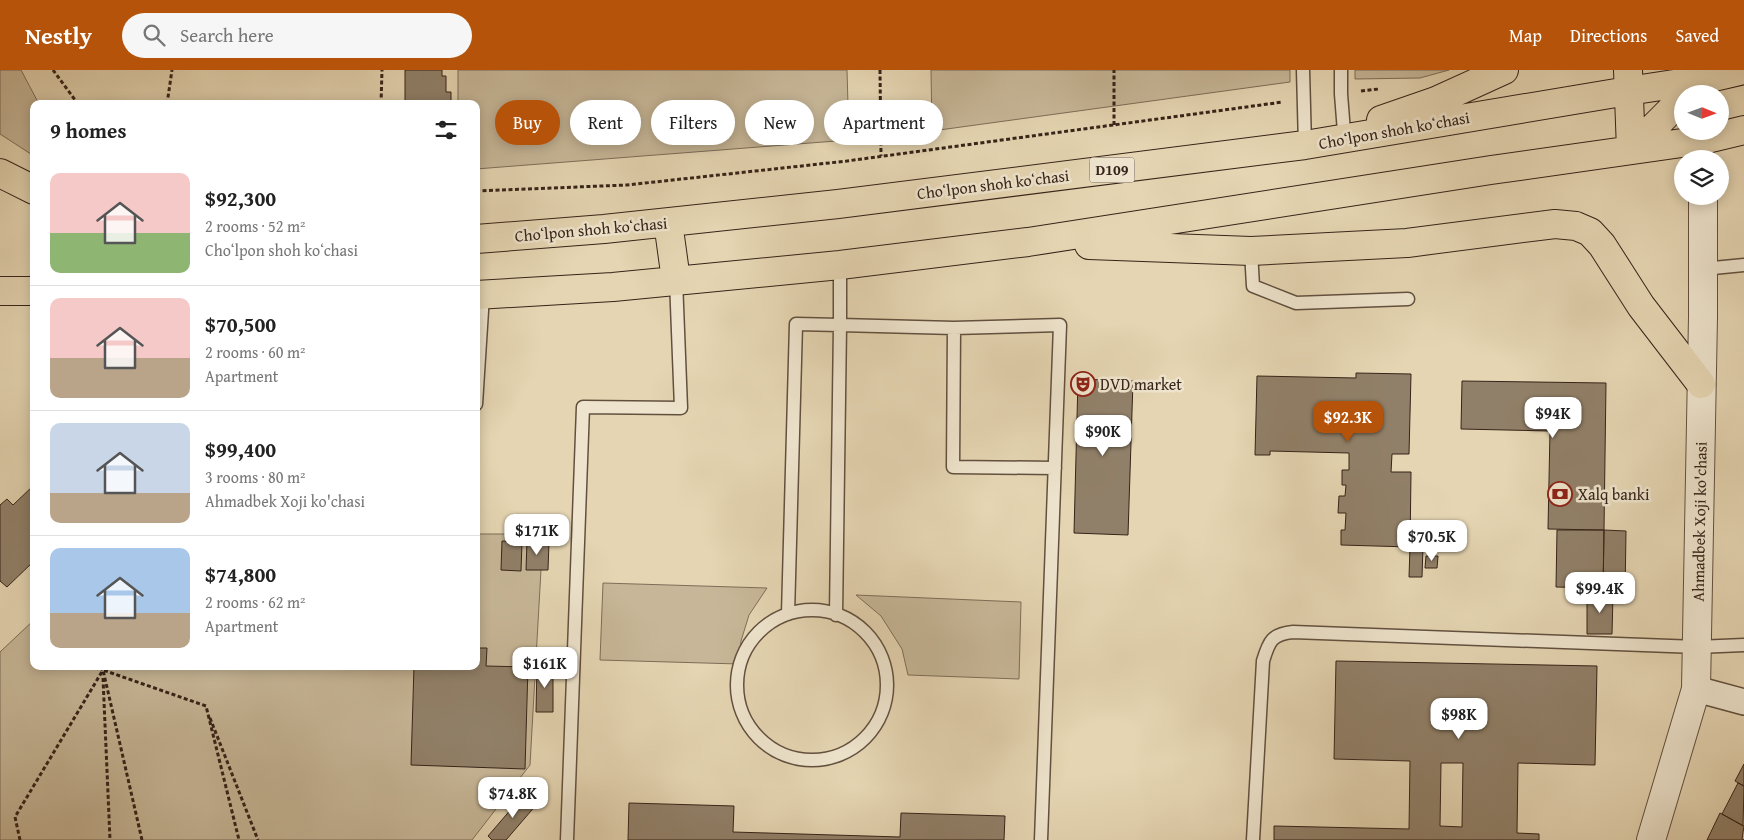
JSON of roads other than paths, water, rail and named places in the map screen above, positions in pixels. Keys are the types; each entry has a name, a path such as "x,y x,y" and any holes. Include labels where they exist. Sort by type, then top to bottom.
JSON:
{"main road":[{"path":"1305,146 1436,101 1504,70"},
{"name":"Choʻlpon shoh koʻchasi","path":"1726,85 1744,70"},
{"path":"1674,103 1628,80 1631,150 1674,124"},
{"name":"Choʻlpon shoh koʻchasi","path":"480,239 550,234 838,204 1305,146 1628,80 1674,103"},
{"name":"Choʻlpon shoh koʻchasi","path":"480,295 549,292 840,265 1028,242 1631,150 1674,124"},
{"name":"Choʻlpon shoh koʻchasi","path":"1729,125 1744,130"},
{"path":"0,173 30,188"},
{"path":"668,222 676,280"},
{"path":"1028,242 1251,251 1407,243 1555,224 1576,226 1590,232 1602,245 1641,306 1702,384"},
{"path":"0,292 30,291"}],"street":[{"name":"Ahmadbek Xoji ko'chasi","path":"1651,840 1696,689 1702,384 1703,205"},
{"path":"1696,689 1744,702"}],"lane":[{"path":"1303,70 1305,146"},
{"path":"1341,70 1340,94 1344,132"},
{"path":"1251,251 1253,286 1296,303 1408,300"},
{"path":"836,614 840,265"},
{"path":"1703,269 1744,265"},
{"path":"567,840 583,407 681,408 676,280"},
{"path":"788,614 796,324 954,328 1060,325 1041,840"},
{"path":"954,328 953,467 1055,468"},
{"path":"800,610 826,610 851,620 870,637 883,660 887,686 883,709 872,730 855,746 834,757 810,760 787,756 767,745 750,728 740,706 737,683 742,658 755,635 776,618 788,614 800,610"},
{"path":"1253,840 1263,661 1267,647 1273,638 1281,634 1313,633 1697,647 1744,645"}],"place":[{"name":"DVD market","path":"1083,384"},
{"name":"Xalq banki","path":"1560,494"}]}
